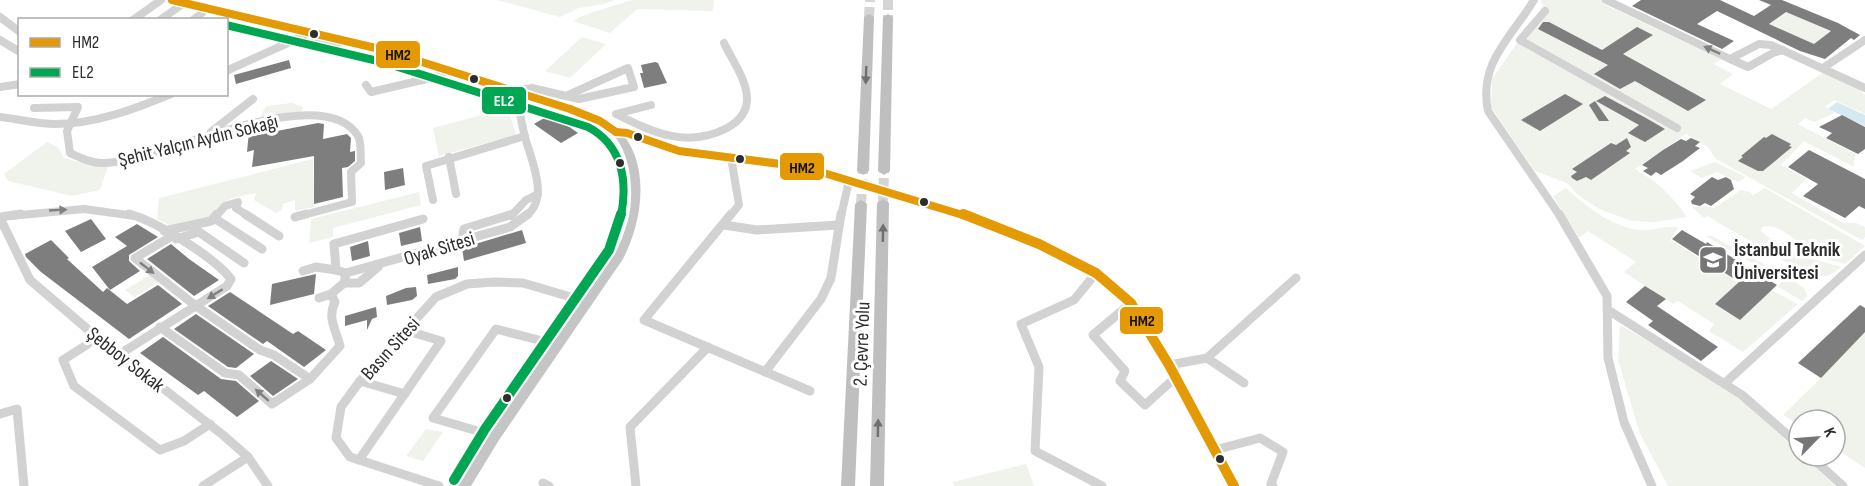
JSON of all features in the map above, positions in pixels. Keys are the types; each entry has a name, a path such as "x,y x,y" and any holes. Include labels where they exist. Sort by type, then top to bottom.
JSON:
{"highway":[{"path":"884,171 888,16"},
{"path":"862,171 869,17"},
{"name":"2. Çevre Yolu","path":"877,486 883,203"},
{"name":"2. Çevre Yolu","path":"848,486 861,204"}],"main road":[{"path":"172,0 312,32 450,70 600,121 616,132 629,156 633,177 635,210 626,241 619,256 495,436 464,486"}],"street":[{"path":"136,18 161,0"},
{"path":"1534,0 1496,54 1484,82 1484,99 1488,111 1581,250 1607,296 1607,339 1611,369 1624,422 1652,486"},
{"path":"1606,0 1748,66 1761,61 1772,52 1783,50"},
{"path":"163,18 184,3"},
{"path":"196,18 208,8"},
{"path":"1545,11 1520,40 1677,128"},
{"path":"0,17 18,31"},
{"path":"1,29 10,27"},
{"path":"228,70 312,32"},
{"path":"0,40 18,51"},
{"path":"313,42 335,45 343,40"},
{"path":"1823,68 1865,40"},
{"path":"651,105 616,114 660,135 677,139 691,139 719,131 741,119 746,109 747,97 724,43"},
{"path":"1730,59 1741,56 1759,44 1776,45 1865,88"},
{"path":"516,91 532,87 577,99 634,87 628,68 566,96"},
{"path":"366,84 371,92 435,77 450,70"},
{"path":"0,87 18,84"},
{"name":"Oyak Sitesi","path":"346,273 510,227 532,211 538,194 537,176 525,136 516,91"},
{"path":"0,117 55,124 70,123 142,107 167,96"},
{"path":"209,134 254,99"},
{"name":"Şehit Yalçın Aydın Sokağı","path":"34,108 78,107 77,115 64,136 70,153 84,160 108,164 209,134 278,119 313,115 343,120 357,135 361,163 351,171 352,202 296,217"},
{"path":"616,132 627,133 668,148 804,167 952,210 1039,244 1096,273 1131,303 1176,377 1234,486"},
{"path":"433,200 426,166 449,157 525,136"},
{"path":"449,157 456,194"},
{"path":"731,157 739,205 644,320 810,391"},
{"path":"765,372 821,299 831,279 839,225 849,181"},
{"path":"279,236 236,208 238,202 225,206 214,218 171,235 135,258 196,306 260,350 274,355 310,379"},
{"path":"0,218 48,211 93,209 133,215 171,235 231,279 227,286 120,354"},
{"name":"Şebboy Sokak","path":"0,218 30,280 92,333 210,424 248,457 268,486"},
{"path":"214,218 262,249"},
{"path":"336,270 334,244 423,219"},
{"path":"724,225 757,230 839,225"},
{"path":"171,235 199,232 244,263"},
{"path":"1725,383 1865,255"},
{"path":"344,283 351,285 363,282 380,265"},
{"path":"303,271 316,267 346,273 344,283 331,294 319,298"},
{"path":"1096,273 1074,300 1021,324 1038,367 1035,452 1102,486"},
{"path":"1169,365 1207,358 1296,278"},
{"name":"Basın Sitesi","path":"439,486 350,457 336,438 341,407 360,381 436,297 467,284 523,284 588,302"},
{"path":"160,327 225,373 239,375 272,404 310,379 340,346 337,333 332,327 332,308 335,302 331,294"},
{"path":"1131,303 1093,335 1125,371 1120,381 1145,405 1176,377"},
{"path":"1608,310 1725,383 1787,434"},
{"path":"495,436 433,418 496,329 558,345"},
{"path":"359,460 441,341 405,330"},
{"path":"88,344 63,360 74,386 160,450 184,441 210,424"},
{"path":"636,486 630,427 708,347"},
{"path":"1207,358 1244,383"},
{"path":"360,381 405,394"},
{"path":"0,414 17,409 24,486"},
{"path":"1215,450 1260,438 1283,452 1271,484 1273,486"},
{"path":"203,486 248,457"},
{"path":"1823,468 1843,486"}],"shaded area":[{"path":"497,0 615,0 579,8 560,17"},
{"path":"631,0 714,0 713,11 637,9 610,33 573,21 587,14"},
{"path":"1541,0 1603,0 1603,4 1721,59 1714,64 1733,74 1720,84 1771,109 1824,72 1855,86 1865,95 1865,114 1834,100 1825,107 1835,113 1814,122 1805,118 1798,124 1855,154 1854,167 1804,141 1781,165 1806,179 1792,193 1843,223 1856,223 1865,227 1865,237 1862,240 1716,159 1708,147 1686,134 1635,169 1664,190 1687,217 1655,222 1632,221 1599,209 1578,195 1567,183 1535,171 1491,107 1492,79 1543,6"},
{"path":"1787,12 1827,30 1832,30 1813,45 1768,25"},
{"path":"582,37 606,44 570,78 545,71"},
{"path":"1837,102 1865,115 1865,126 1828,109"},
{"path":"292,103 303,107 301,112 259,119 266,106"},
{"path":"508,108 516,135 439,156 433,128"},
{"path":"47,142 58,147 64,158 90,165 108,166 100,190 72,196 8,181 4,174"},
{"path":"313,159 314,207 295,211 295,200 283,204 282,210 276,213 254,200 256,193 233,198 221,204 207,219 171,226 157,219 159,198"},
{"path":"1715,162 1746,177 1738,182 1717,172 1702,178 1690,171"},
{"path":"1566,188 1602,216 1624,226 1645,230 1678,228 1670,240 1739,282 1715,304 1739,319 1771,290 1798,304 1743,352 1709,331 1714,324 1678,301 1673,304 1624,272 1636,262 1588,231 1579,238 1553,196"},
{"path":"1765,188 1865,246 1845,264 1816,255 1776,228 1762,227 1761,231 1789,250 1841,267 1825,276 1810,275 1798,272 1798,269 1707,216 1704,218 1692,207 1714,208 1741,190 1753,195"},
{"path":"419,192 421,205 333,228 333,237 309,243 311,219"},
{"path":"1706,236 1712,236 1786,276 1804,288 1807,296 1802,301 1778,287 1782,281"},
{"path":"153,273 162,280 134,297 125,290"},
{"path":"1860,305 1865,308 1865,468 1847,456 1847,408 1790,408 1821,378 1798,363"},
{"path":"1620,325 1727,386 1787,441 1787,468 1816,468 1835,486 1668,486 1640,434 1618,360"},
{"path":"426,429 443,432 423,461 406,456"},
{"path":"1026,464 1034,486 954,486 953,482"}],"building":[{"path":"1641,0 1720,0 1754,16 1771,5 1759,0 1782,0 1838,23 1860,35 1854,40 1851,38 1825,59 1800,51 1717,11 1697,24 1734,41 1722,49 1632,6","holes":["1786,12 1831,31 1814,44 1769,24"]},
{"path":"1543,22 1549,22 1602,50 1637,27 1653,35 1623,54 1706,100 1688,111 1635,81 1620,89 1594,74 1608,65 1538,29"},
{"path":"289,60 291,68 236,84 234,75"},
{"path":"658,63 667,83 644,88 640,73 643,73 641,65"},
{"path":"1565,94 1583,104 1540,131 1521,120"},
{"path":"1605,96 1665,129 1645,142 1628,133 1639,125 1596,101"},
{"path":"1595,101 1609,121 1599,121 1589,105"},
{"path":"551,114 578,133 561,143 534,124"},
{"path":"1842,115 1865,127 1865,149 1858,154 1826,138 1832,133 1819,127"},
{"path":"318,123 324,124 323,139 347,134 351,138 350,152 355,151 355,161 348,167 342,168 343,197 314,204 314,156 252,167 254,150 247,152 249,131 278,124 277,131"},
{"path":"1772,134 1791,144 1789,146 1792,147 1763,171 1758,171 1738,161 1764,137"},
{"path":"1627,138 1631,147 1626,151 1630,153 1591,180 1586,177 1577,181 1572,178 1571,176 1577,172 1572,169 1611,143 1616,145"},
{"path":"1691,138 1700,142 1695,146 1700,148 1683,161 1661,175 1656,172 1651,176 1643,171 1648,168 1642,165 1663,150 1681,139 1686,141"},
{"path":"1809,150 1865,179 1865,209 1859,206 1845,218 1803,196 1818,184 1788,167"},
{"path":"403,168 405,185 385,190 384,172"},
{"path":"1712,177 1718,180 1726,177 1731,180 1734,189 1711,206 1705,203 1700,206 1692,204 1691,201 1695,197 1690,194"},
{"path":"91,219 106,239 81,252 65,231"},
{"path":"137,224 158,237 129,255 129,261 140,271 110,290 92,267 127,246 115,237"},
{"path":"420,227 422,241 401,246 399,233"},
{"path":"522,230 526,243 464,261 462,248"},
{"path":"1682,230 1706,244 1707,242 1777,285 1740,320 1715,304 1739,282 1672,239"},
{"path":"51,240 69,258 67,259 103,292 107,288 127,304 158,285 182,304 129,339 41,272 26,257 25,254"},
{"path":"368,241 370,256 352,261 350,247"},
{"path":"171,244 219,280 194,296 147,259"},
{"path":"458,267 458,276 455,279 428,284 427,275"},
{"path":"316,274 314,294 270,305 272,284"},
{"path":"1645,286 1666,299 1657,306 1718,347 1701,361 1648,325 1653,321 1626,302"},
{"path":"416,287 417,296 412,300 387,305 386,296 406,288"},
{"path":"230,292 293,334 298,331 326,350 304,367 267,341 263,344 208,306"},
{"path":"1860,305 1865,308 1865,332 1821,378 1798,363"},
{"path":"376,307 377,317 372,319 367,330 367,320 345,326 345,316"},
{"path":"196,314 254,354 236,368 228,367 174,329"},
{"path":"163,337 221,379 236,381 259,401 237,417 204,391 198,395 140,353"},
{"path":"271,361 298,379 273,396 250,376"}],"tunnel":[{"path":"869,17 870,0"},
{"path":"888,0 888,17"},
{"path":"861,204 863,171"},
{"path":"883,203 884,171"}],"transit line":[{"name":"HM2","path":"172,0 384,50 570,109 600,121 616,132"},
{"name":"EL2","path":"228,25 363,57 566,119 598,132 614,150 620,163 624,193 619,223 609,250 485,429 454,480"},
{"name":"HM2","path":"616,132 627,133 679,151 804,167 896,193 952,210 1039,244 1096,273 1131,303 1169,365 1234,486"}],"place":[{"name":"İstanbul Teknik Üniversitesi","path":"1713,260"}]}
